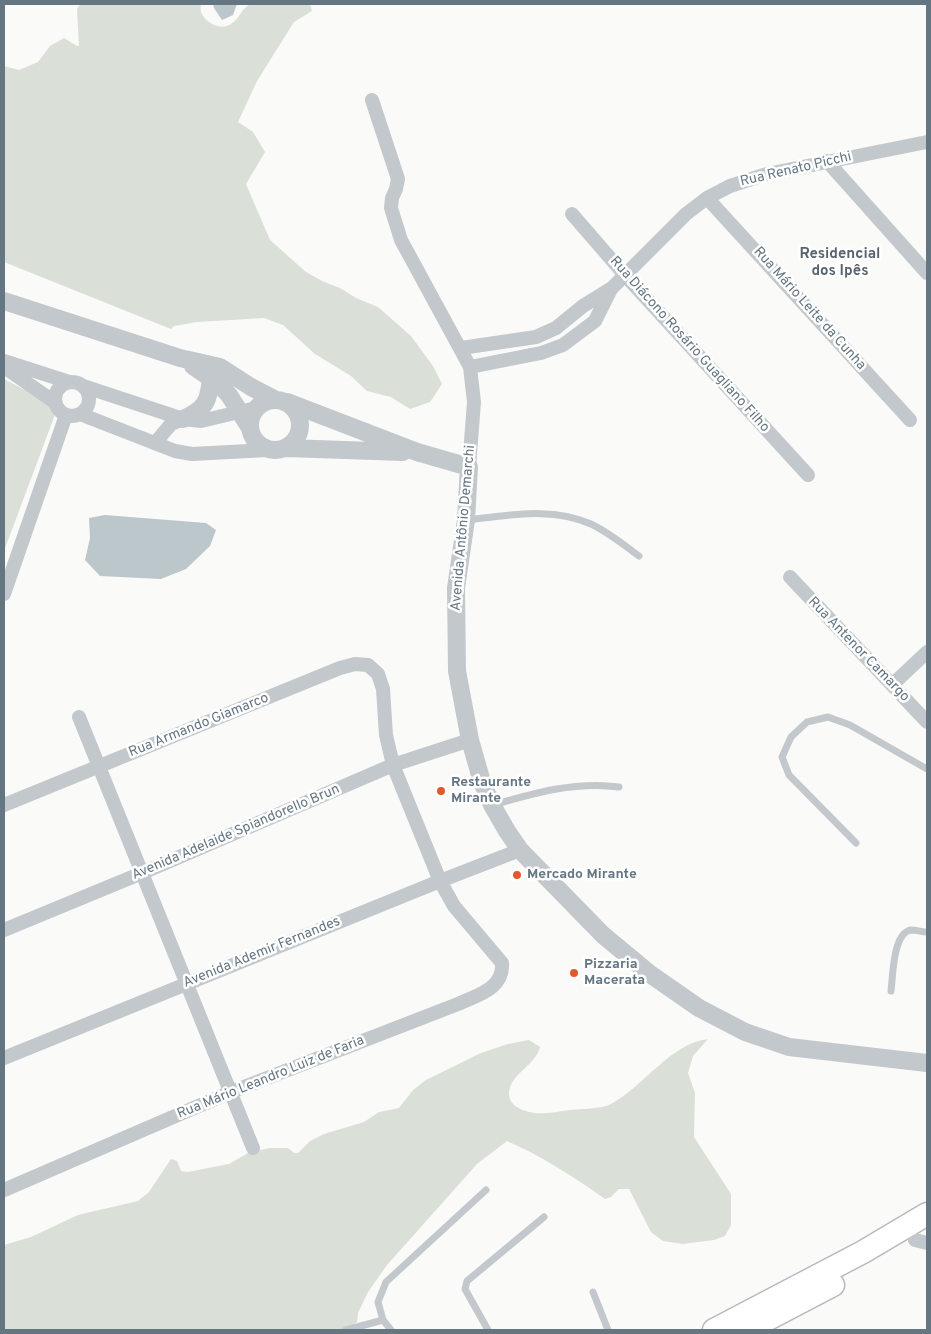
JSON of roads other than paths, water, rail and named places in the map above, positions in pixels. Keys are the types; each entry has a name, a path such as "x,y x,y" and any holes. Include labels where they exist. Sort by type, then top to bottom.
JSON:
{"main road":[{"path":"714,1330 863,1252 927,1214"},
{"path":"757,1328 923,1238"}],"street":[{"name":"Avenida Antônio Demarchi","path":"372,100 398,179 391,208 401,240 470,367 474,402 466,520 456,588 457,670 470,740 482,782 492,805 520,850 603,935 650,974 698,1008 746,1032 789,1047 927,1063"},
{"name":"Rua Renato Picchi","path":"470,367 541,353 564,345 595,321 612,288 679,220 707,198 730,186 767,174 927,142"},
{"path":"827,161 927,273"},
{"name":"Rua Mário Leite da Cunha","path":"707,198 910,420"},
{"name":"Rua Diácono Rosário Guagliano Filho","path":"572,214 624,274 808,475"},
{"name":"Rua Renato Picchi","path":"461,348 536,337 556,328 583,306 612,288"},
{"path":"4,301 180,358 220,368 251,387 282,401 417,452 469,467"},
{"path":"180,358 218,382 229,395 250,428 253,438 259,445 268,450"},
{"path":"4,361 76,384 183,419 201,421 256,408 265,401 282,401 294,408 299,416 301,426 299,435 294,443 277,451 192,454 175,451 155,443 73,414 58,408 56,396 58,390 63,385 76,384 87,391 89,397 88,404 73,414 4,594"},
{"path":"4,367 56,403"},
{"path":"155,443 170,424 196,413 206,404 210,394 211,377"},
{"path":"250,428 251,418 256,408"},
{"path":"286,448 417,452"},
{"name":"Rua Antenor Camargo","path":"790,577 927,722"},
{"path":"892,684 927,652"},
{"name":"Rua Armando Giamarco","path":"4,805 340,668 355,664 368,666 378,674 383,689 386,735 393,765"},
{"path":"79,717 253,1148"},
{"name":"Avenida Adelaide Spiandorello Brun","path":"4,930 393,765 470,740"},
{"path":"393,765 440,881"},
{"name":"Avenida Ademir Fernandes","path":"4,1058 520,850"},
{"name":"Rua Mário Leandro Luiz de Faria","path":"4,1190 231,1092 487,991 498,982 503,972 502,964 454,906 440,881"}],"lane":[{"path":"466,520 542,513 559,514 591,524 639,556"},
{"path":"856,843 789,775 782,756 791,737 807,722 828,717 850,724 927,769"},
{"path":"492,805 533,794 582,785 619,787"},
{"path":"891,991 898,942 903,934 912,930 927,932"},
{"path":"391,1330 383,1320 378,1302 386,1282 486,1190"},
{"path":"488,1330 465,1289 467,1281 544,1217"},
{"path":"593,1292 608,1330"},
{"path":"346,1330 383,1320"}],"place":[{"name":"Restaurante Mirante","path":"441,791"},
{"name":"Mercado Mirante","path":"517,875"},
{"name":"Pizzaria Macerata","path":"574,973"}],"district":[{"name":"Residencial dos Ipês","path":"840,264"}]}
